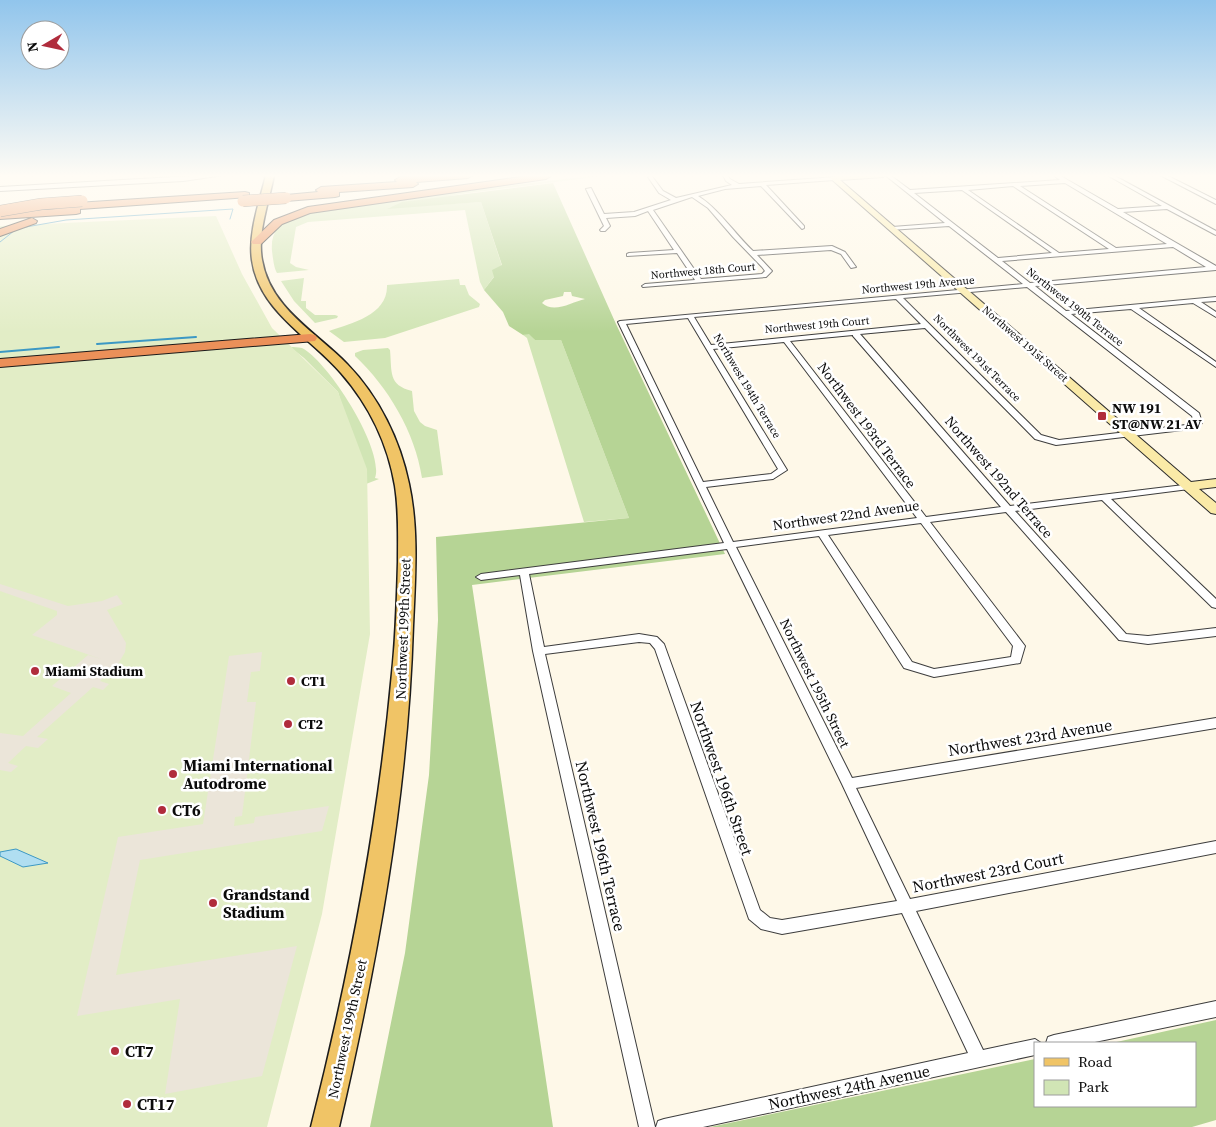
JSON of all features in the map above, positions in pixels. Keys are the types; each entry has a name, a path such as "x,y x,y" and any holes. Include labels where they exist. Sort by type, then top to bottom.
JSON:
{"highway":[{"path":"0,233 15,228"},
{"path":"257,242 272,228"},
{"path":"0,363 310,338"}],"main road":[{"name":"Northwest 199th Street","path":"260,228 257,242 258,260 261,278 269,293 284,314 323,348 355,381 378,416 394,450 403,487 406,533 406,620 398,729 376,882 344,1052 325,1127"}],"street":[{"path":"662,228 699,282"},
{"path":"727,228 754,253 829,248 843,253 852,267"},
{"path":"892,229 908,228"},
{"name":"Northwest 190th Terrace","path":"955,228 1196,415 1198,423 1188,427 1130,434"},
{"path":"1019,228 1058,255"},
{"path":"1081,228 1115,250"},
{"path":"1145,228 1215,269"},
{"name":"Northwest 191st Street","path":"892,229 1216,510"},
{"path":"996,260 1175,245"},
{"path":"629,255 679,251"},
{"name":"Northwest 18th Court","path":"645,286 764,276 769,271 754,253"},
{"name":"Northwest 19th Avenue","path":"622,322 1215,269"},
{"name":"Northwest 191st Terrace","path":"898,297 1038,437 1059,443 1130,434"},
{"path":"1064,313 1216,299"},
{"path":"1194,301 1216,315"},
{"path":"1133,307 1216,365"},
{"name":"Northwest 194th Terrace","path":"690,316 783,470 773,476 700,485"},
{"name":"Northwest 195th Street","path":"622,322 700,485 848,784 978,1059"},
{"name":"Northwest 19th Court","path":"709,347 926,326"},
{"name":"Northwest 192nd Terrace","path":"856,334 1123,638 1148,640 1216,632"},
{"name":"Northwest 193rd Terrace","path":"785,340 1019,646 1016,660 934,672 908,665 822,533"},
{"name":"Northwest 22nd Avenue","path":"481,577 730,546 1007,508 1216,483"},
{"path":"1104,497 1216,605"},
{"name":"Northwest 196th Terrace","path":"524,572 539,651 647,1127"},
{"name":"Northwest 196th Street","path":"539,651 639,638 652,640 660,647 754,914 766,924"},
{"name":"Northwest 23rd Avenue","path":"848,784 1216,723"},
{"name":"Northwest 23rd Court","path":"766,924 782,927 906,906 1216,847"},
{"path":"1059,1042 1216,1010"},
{"name":"Northwest 24th Avenue","path":"664,1127 1034,1047"}],"green space":[{"name":"Miami International Autodrome","path":"0,228 221,228 242,274 272,328 338,392 367,469 370,634 322,914 267,1127 0,1127"},
{"path":"278,228 296,228 290,263 296,267 309,270 277,273 272,251"},
{"path":"469,228 489,228 502,266 484,290 480,282"},
{"path":"490,228 573,228 616,324 725,554 472,585 553,1127 370,1127 405,953 429,775 438,620 436,537 629,518 561,340 535,340 529,334 523,335 509,326 503,312 484,290 494,277 492,270 502,265","holes":["564,292 571,292 572,296 585,299 557,307 547,306 542,303 545,300 563,296"]},
{"path":"304,278 301,301 306,301 306,308 315,315 335,315 338,316 337,318 315,323 294,301 281,281"},
{"path":"459,279 460,285 465,285 469,295 480,304 479,307 385,338 344,342 329,331 358,321 375,311 382,304 386,295 387,285"},
{"path":"529,333 535,340 561,340 629,518 584,522 527,338 523,335"},
{"path":"290,347 302,348 313,356 339,387 363,428 376,465 375,478 379,479 366,484 338,392 304,358"},
{"path":"388,348 390,350 395,381 412,391 414,411 420,422 437,430 443,475 422,478 413,444 398,411 389,396 355,356 355,353 363,350"},
{"path":"1216,1020 1216,1120 1192,1127 710,1127 1034,1059 1034,1107 1196,1107 1196,1042 1117,1042"}],"shaded area":[{"path":"0,584 68,606 102,601 117,595 123,604 107,610 126,643 125,652 117,666 100,681 109,684 103,690 93,687 37,737 48,739 38,748 26,746 8,763 18,766 11,772 0,770 0,733 23,736 71,693 52,686 88,655 101,659 32,635 57,615 57,611 0,591"},
{"path":"262,652 260,671 251,672 247,702 256,702 242,816 235,817 234,826 254,823 255,817 329,806 322,831 140,860 116,975 297,946 262,1076 165,1094 180,999 77,1016 118,837 203,824 229,656"}],"water":[{"path":"16,849 48,863 23,867 0,856 0,852"}],"waterway":[{"path":"0,242 14,231"},
{"path":"97,344 196,337"},
{"path":"0,352 59,347"}],"place":[{"name":"NW 191 ST@NW 21 AV","path":"1102,416"},
{"name":"Miami Stadium","path":"35,671"},
{"name":"CT1","path":"291,681"},
{"name":"CT2","path":"288,724"},
{"name":"Miami International Autodrome","path":"173,774"},
{"name":"CT6","path":"162,810"},
{"name":"Grandstand Stadium","path":"213,903"},
{"name":"CT7","path":"115,1051"},
{"name":"CT17","path":"127,1104"}]}
